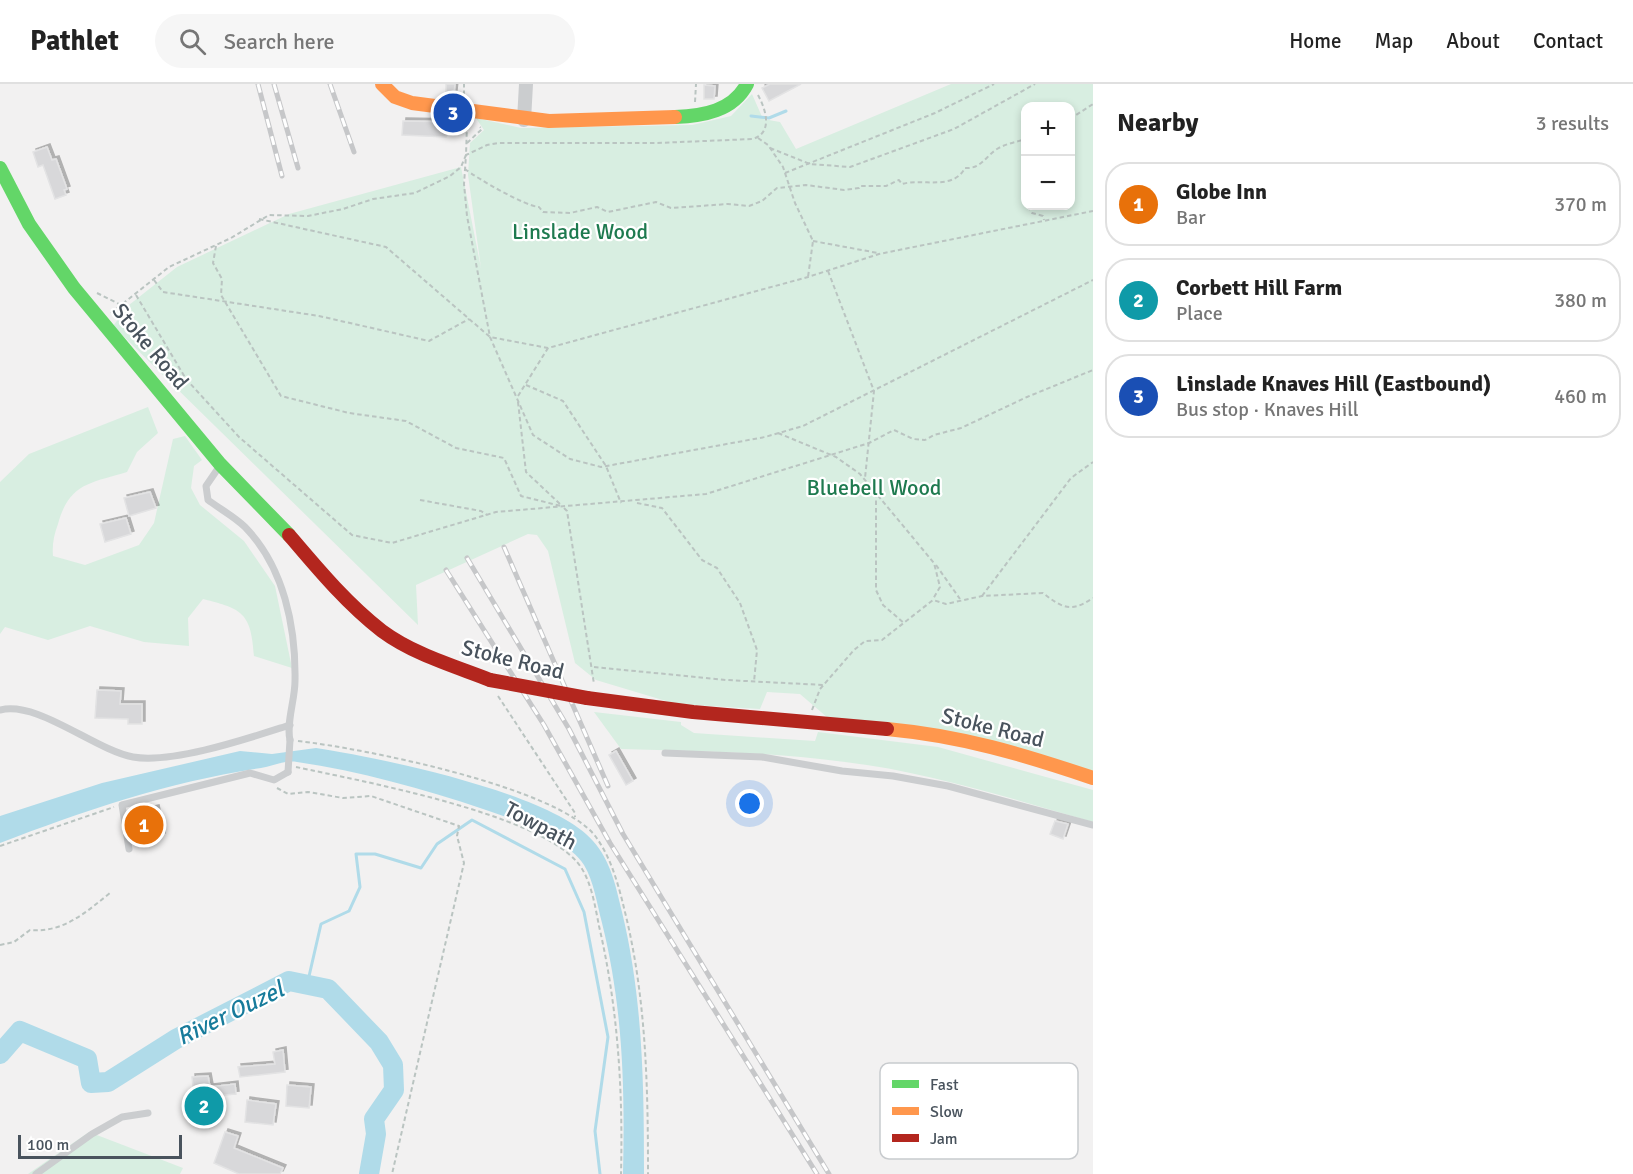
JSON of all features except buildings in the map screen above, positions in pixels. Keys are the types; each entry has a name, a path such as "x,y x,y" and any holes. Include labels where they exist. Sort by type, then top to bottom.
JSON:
{"street":[{"path":"382,84 395,97 412,104 524,120 611,121 712,113 735,102 752,87"},
{"path":"524,120 526,84"},
{"name":"Stoke Road","path":"0,168 29,224 69,282 220,464 275,519 326,578 382,631 434,659 490,680 589,698 693,712 940,734 1017,752 1093,778"}],"lane":[{"path":"129,849 122,805 250,773 274,780 288,772 290,725 295,699 295,640 289,612 283,591 261,547 244,526 208,500 206,486 220,464"},
{"path":"0,710 22,709 131,756 155,759 178,756 290,725"},
{"path":"665,753 762,757 842,771 893,776 948,786 1093,825"},
{"path":"36,1174 92,1134 122,1117 148,1113"}],"path":[{"path":"785,173 935,113 994,84"},
{"path":"102,320 169,267 216,245 259,219 269,215 308,216 343,209 373,199 415,193 450,176 461,167 466,155 498,143 656,143 758,138 770,148 810,164 850,167 954,129 1035,84"},
{"path":"752,87 766,110 765,127 758,138"},
{"path":"1075,116 1093,104"},
{"path":"467,143 482,129 477,123"},
{"path":"467,124 465,169 467,216 490,337 533,435 570,459 606,466 778,433 803,426 1093,280"},
{"path":"465,169 514,196 526,206 539,207 543,212 570,213 597,207 608,212 656,202 671,208 749,206 762,201 777,188 806,185 844,190 859,189 860,186 886,186 899,180 902,183 912,180 942,183 961,175 965,168 973,169 983,163 1000,147 1021,141"},
{"path":"770,148 785,173 813,241 808,277"},
{"path":"1030,210 1032,213 1043,216 1044,221"},
{"path":"259,219 386,247 490,337 548,348 808,277 879,254 1093,211"},
{"path":"813,241 879,254"},
{"path":"216,245 213,263 222,279 221,295 281,396 350,412 406,421 456,448 504,458 520,496 562,507"},
{"path":"828,271 874,391 865,480"},
{"path":"154,280 163,292 319,316 429,341 469,319"},
{"path":"136,294 186,379 239,437 352,535 392,543 487,515 706,494 869,443 894,430 913,439 925,440 934,435 961,428 1027,397 1093,370"},
{"path":"548,348 517,398 526,472 567,511 596,680 589,698"},
{"path":"525,384 563,401 606,466 621,503"},
{"path":"778,433 830,455 860,474 934,563 961,601"},
{"path":"982,596 1071,478 1093,462"},
{"path":"876,493 876,590 883,605 904,623"},
{"path":"420,500 481,511 487,515"},
{"path":"635,502 662,508 702,560 717,568 723,577 740,603 757,650 754,682"},
{"path":"815,703 824,685 865,641 882,640 933,600 940,586 934,563"},
{"path":"933,600 946,604 982,596 1043,592 1059,606 1080,607 1092,600"},
{"path":"594,667 754,682 824,685"},
{"path":"490,680 575,813 575,818"},
{"path":"289,737 334,745 516,790 575,818 595,835 607,855 632,938 645,1037 648,1174"},
{"name":"Towpath","path":"294,766 396,789 490,814 550,842 578,862 594,903 607,955 618,1030 621,1174"},
{"path":"274,780 280,791 288,794 308,792 343,798 371,796 459,826 457,836 464,863 392,1174"},
{"path":"0,846 46,828 122,805"},
{"path":"0,945 14,942 30,930 47,932 77,919 110,893"}],"green space":[{"path":"951,84 1093,84 1093,772 828,718 800,694 767,692 760,709 676,704 596,680 575,663 548,551 537,535 528,534 416,585 418,625 113,326 129,305 177,267 289,214 461,167 481,268 468,175 470,143 484,130 476,118 521,128 692,125 731,116 752,94 763,119 780,122 796,149"},
{"path":"148,407 158,433 137,452 127,472 92,482 75,492 68,500 55,532 53,556 85,565 139,545 154,523 173,439 185,436 202,460 194,466 191,488 200,505 244,541 275,586 292,668 254,656 250,630 242,615 227,606 203,599 188,618 189,646 144,642 90,626 48,640 5,627 0,634 0,482 29,454"},
{"path":"594,712 681,722 681,725 694,733 815,741 818,732 938,747 1093,790 1093,822 970,787 876,767 761,754 621,749"},
{"path":"89,1132 183,1168 180,1174 28,1174"}],"water":[{"path":"316,748 421,769 504,793 542,808 572,824 593,841 609,866 615,884 634,977 643,1075 644,1174 623,1174 624,1110 618,1017 609,955 593,886 584,865 577,856 538,831 495,813 415,788 344,770 283,762 128,798 0,843 0,816 102,783 240,751 272,754"}],"waterway":[{"path":"751,116 769,118 786,111"},
{"path":"307,985 321,924 349,911 360,887 356,854 375,854 421,868 437,844 472,820 565,869 584,912 608,1037 595,1131 600,1174"},
{"name":"River Ouzel","path":"0,1054 20,1031 87,1059 91,1083 108,1082 176,1039 289,981 328,989 379,1042 393,1065 394,1090 374,1119 376,1134 369,1174"}],"railway":[{"path":"258,84 282,176"},
{"path":"274,84 298,168"},
{"path":"330,84 354,152"},
{"path":"504,547 608,786"},
{"path":"467,558 569,729 623,834 829,1174"},
{"path":"446,570 544,725 610,843 817,1174"}],"traffic: fast":[{"path":"675,117 706,113 725,106 734,100 747,84"},
{"path":"0,168 29,224 74,288 220,464 289,535"}],"traffic: slow":[{"path":"382,84 395,97 412,103 549,121 675,117"},
{"path":"887,729 941,736 992,747 1093,778"}],"traffic: jam":[{"path":"289,535 345,597 382,631 420,653 490,680"},
{"path":"490,680 587,698"},
{"path":"587,698 693,712 887,729"}],"place":[{"name":"Linslade Knaves Hill (Eastbound)","path":"453,113"},
{"name":"Globe Inn","path":"144,825"},
{"name":"Corbett Hill Farm","path":"204,1106"}],"park label":[{"name":"Linslade Wood","path":"580,231"},
{"name":"Bluebell Wood","path":"874,487"}]}
